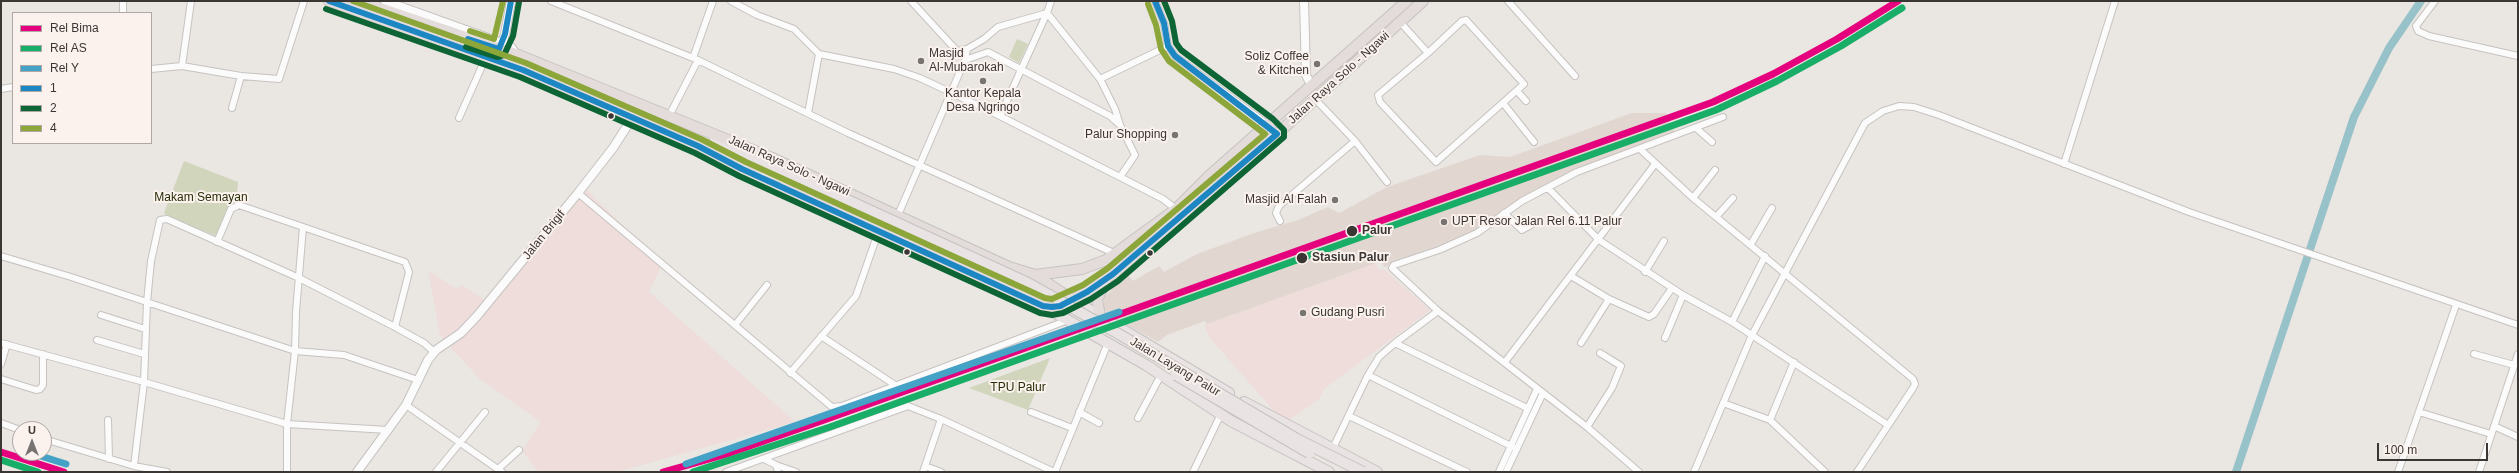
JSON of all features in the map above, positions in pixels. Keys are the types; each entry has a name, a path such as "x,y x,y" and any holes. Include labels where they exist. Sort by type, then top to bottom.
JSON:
{"highway":[{"name":"Jalan Raya Solo - Ngawi","path":"329,1 523,70 698,146 1043,306 1060,306 1073,300 1113,274 1277,134 1423,1"},
{"name":"Jalan Raya Solo - Ngawi","path":"359,1 501,46 516,54 705,130 898,215 1009,267 1035,275 1082,269 1116,254 1176,209 1210,175 1407,1"},
{"path":"1000,285 1006,283 1010,278 1009,267"},
{"path":"1100,316 1097,306 1098,295 1113,274"},
{"path":"1021,296 1023,282 1035,275 1073,300"}],"main road":[{"name":"Jalan Layang Palur","path":"705,130 715,139 768,168 991,272 1049,301 1287,442 1348,472"},
{"name":"Jalan Layang Palur","path":"698,146 725,152 768,168 1028,283 1117,333 1297,439 1363,472"},
{"path":"1073,300 1157,349 1232,396 1332,450 1377,472"},
{"path":"1043,306 1146,365 1221,414 1329,472"},
{"path":"1146,365 1144,358 1148,352 1157,349"}],"street":[{"path":"123,1 123,12"},
{"path":"182,66 191,1"},
{"path":"152,69 182,66 241,76 280,79 304,1"},
{"path":"385,1 476,38"},
{"path":"501,46 511,1"},
{"path":"551,1 696,59 919,166 1116,254"},
{"path":"670,116 696,59 713,1"},
{"path":"731,1 757,15 794,29 819,54 894,69 951,92 1163,199 1176,209"},
{"path":"911,1 953,49 957,51 967,49 984,39 998,27 1047,13"},
{"path":"1000,116 1022,70 1051,1"},
{"path":"1155,1 1164,23 1168,46 1175,56 1194,72 1268,125 1277,134"},
{"path":"1304,1 1306,75 1311,85"},
{"path":"1508,1 1575,76"},
{"path":"2064,164 2115,1"},
{"path":"2435,1 2416,26 2418,31 2429,36 2518,56"},
{"path":"1047,13 1100,79 1115,109 1120,125 1135,155 1120,178"},
{"path":"1462,21 1468,21 1523,80 1524,84 1436,162 1380,102 1378,96 1380,92 1428,53 1462,21"},
{"path":"1400,22 1428,53"},
{"path":"1100,79 1168,46"},
{"path":"898,215 965,60 967,49"},
{"path":"965,60 988,52 1110,116 1120,125"},
{"path":"808,113 819,54"},
{"path":"459,118 486,57"},
{"path":"232,108 241,76"},
{"path":"1,89 12,87"},
{"path":"1517,91 1526,101"},
{"path":"1315,99 1355,141 1387,182"},
{"path":"1503,103 1534,142"},
{"path":"1694,472 1752,335 1865,123 1883,111 1898,106 1914,107 2183,210 2456,305 2518,325"},
{"name":"Jalan Brigif","path":"435,351 461,333 478,316 578,193 613,148 633,117"},
{"path":"1637,471 1587,427 1438,311 1392,270 1392,266 1477,233 1504,213 1577,172 1723,117"},
{"path":"1696,128 1712,142"},
{"path":"1280,221 1276,213 1279,206 1355,141"},
{"path":"1640,149 1694,198 1912,379 1915,384 1913,388 1857,472"},
{"path":"1505,362 1572,276 1655,164"},
{"path":"1694,198 1715,170"},
{"path":"1548,188 1599,240 1645,272 1732,322 1888,425"},
{"path":"578,193 790,373 825,402 836,407 1068,320"},
{"path":"1716,216 1733,198"},
{"path":"217,242 231,209 236,206 303,227 408,265 409,272 395,327"},
{"path":"1751,244 1772,208"},
{"path":"1504,213 1522,230 1531,225"},
{"path":"134,466 144,382 145,328 152,253 160,220 167,219 299,278 395,327 424,343 435,351 418,380 406,405 357,472"},
{"path":"286,472 287,424 295,352 303,227"},
{"path":"790,373 856,296 879,230"},
{"path":"1645,272 1664,241"},
{"path":"1,256 147,302 295,352 344,355 418,380"},
{"path":"1732,322 1765,256"},
{"path":"1572,276 1609,299 1651,317 1672,288"},
{"path":"735,326 767,285"},
{"path":"1665,338 1683,295"},
{"path":"1581,343 1609,299"},
{"path":"2398,472 2456,305"},
{"path":"1332,450 1368,375 1379,357 1395,343 1438,311"},
{"path":"101,316 145,328"},
{"path":"821,336 895,385"},
{"path":"97,340 144,354"},
{"path":"726,472 908,406 1055,472 1108,343"},
{"path":"1395,343 1527,408"},
{"path":"1,364 4,344 144,382 287,424 388,430"},
{"path":"1587,427 1612,388 1621,366 1600,353"},
{"path":"1,379 36,390 40,389 42,385 43,354"},
{"path":"2474,354 2514,365"},
{"path":"2479,472 2518,354"},
{"path":"1770,420 1794,362"},
{"path":"1138,418 1161,375"},
{"path":"1368,375 1516,449"},
{"path":"1498,472 1537,389"},
{"path":"1506,472 1543,393"},
{"path":"1723,403 1770,420 1825,472"},
{"path":"406,405 460,441 500,471 519,450"},
{"path":"436,472 485,412"},
{"path":"1031,412 1072,428"},
{"path":"1079,412 1099,423"},
{"path":"2419,412 2492,434"},
{"path":"1193,472 1221,414"},
{"path":"1349,416 1467,472"},
{"path":"108,420 109,459"},
{"path":"941,420 924,469 941,472"},
{"path":"1,423 12,427"},
{"path":"2494,426 2518,437"},
{"path":"52,441 134,466 167,472"},
{"path":"764,458 776,465 796,472"},
{"path":"776,465 778,472"}],"shaded area":[{"name":"Stasiun Palur","path":"1632,113 1666,113 1675,133 1551,182 1475,230 1438,248 1384,267 1382,262 1376,263 1207,324 1205,321 1167,335 1158,342 1109,315 1104,308 1104,297 1112,290 1109,286 1126,272 1133,281 1159,266 1164,272 1197,254 1254,233 1298,220 1328,207 1339,213 1387,187 1480,155 1510,157"},
{"path":"583,186 662,264 649,292 795,422 617,472 539,472 522,451 541,422 480,379 440,335 428,270 456,289 462,285 489,303"},
{"path":"1376,263 1379,270 1383,269 1430,310 1324,389 1319,399 1289,420 1275,412 1210,338 1204,325"}],"green space":[{"path":"1017,39 1028,44 1019,63 1009,57"},
{"name":"Makam Semayan","path":"184,161 238,182 237,194 217,236 170,218 164,213"},
{"name":"TPU Palur","path":"1050,358 1028,410 969,388"}],"waterway":[{"path":"2236,472 2354,117 2389,48 2421,1"}],"rail line":[{"name":"Bima","path":"663,472 727,454 827,419 1713,102 1773,74 1837,39 1898,1"},
{"name":"AS","path":"693,472 830,427 1716,110 1777,81 1841,46 1902,8"},
{"name":"Y","path":"686,464 1119,312"},
{"name":"Bima","path":"1,452 64,472"},
{"name":"AS","path":"1,460 38,472"},
{"name":"Y","path":"52,460 66,464"}],"transit line":[{"name":"1","path":"329,1 523,70 698,146 742,169 1043,306 1052,307 1060,306 1087,292 1113,274 1277,134 1175,56 1168,46 1164,23 1155,1"},
{"name":"4","path":"353,1 526,63 701,139 746,162 1045,298 1052,299 1083,285 1108,268 1265,134 1169,61 1161,49 1156,25 1148,4"},
{"name":"4","path":"470,31 494,39 503,1"},
{"name":"1","path":"468,39 499,49 505,34 511,1"},
{"name":"2","path":"326,9 520,77 695,153 739,176 1040,313 1052,315 1063,313 1091,299 1118,281 1284,137 1284,130 1273,119 1181,50 1176,43 1172,21 1164,1"},
{"name":"2","path":"466,47 497,57 504,55 513,36 519,2"}],"place":[{"name":"Masjid Al-Mubarokah","path":"921,61"},
{"name":"Soliz Coffee & Kitchen","path":"1317,64"},
{"name":"Kantor Kepala Desa Ngringo","path":"983,81"},
{"name":"Palur Shopping","path":"1175,135"},
{"name":"Masjid Al Falah","path":"1335,200"},
{"name":"UPT Resor Jalan Rel 6.11 Palur","path":"1444,222"},
{"name":"Palur","path":"1352,231"},
{"name":"Stasiun Palur","path":"1302,258"},
{"name":"Gudang Pusri","path":"1303,313"}]}
